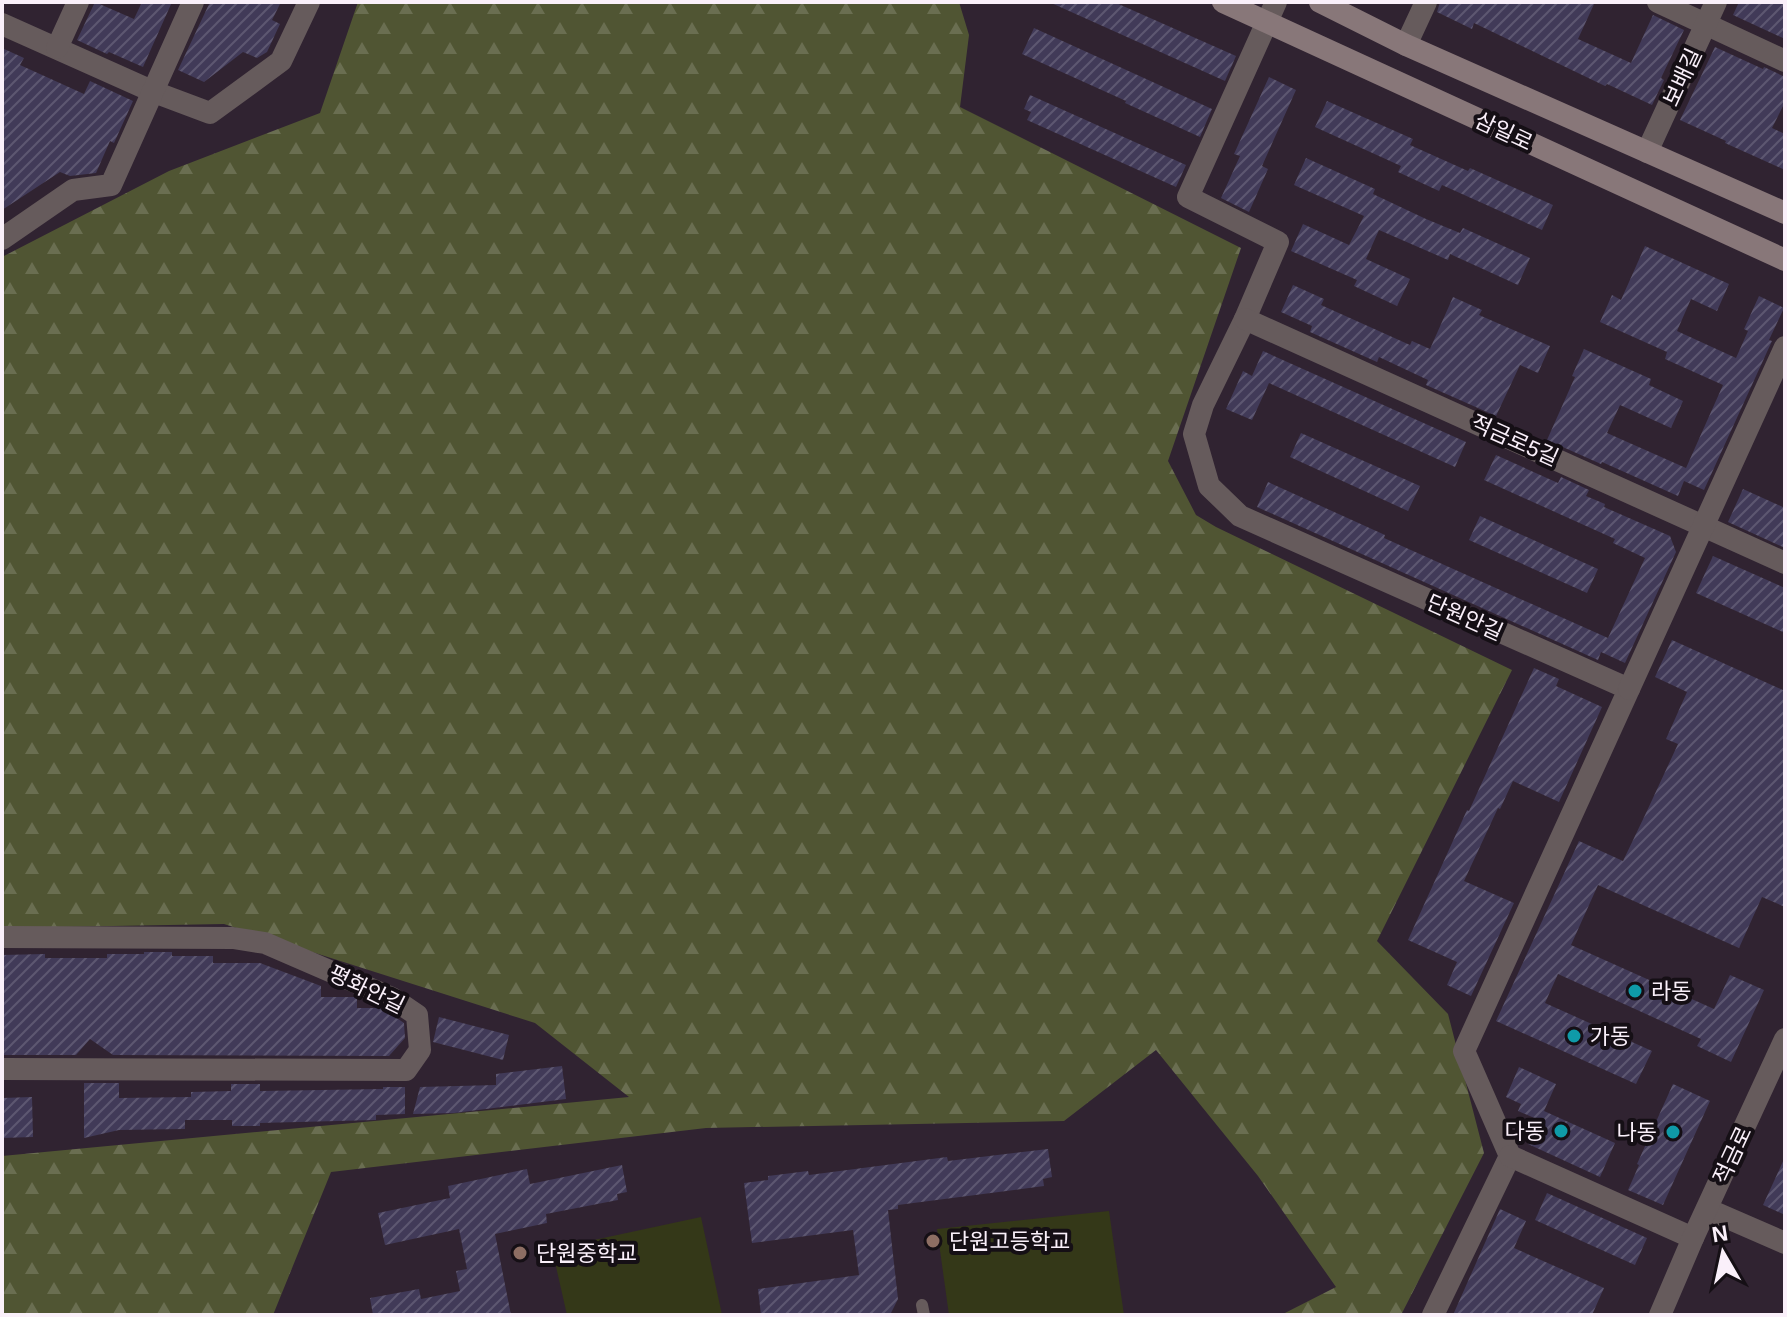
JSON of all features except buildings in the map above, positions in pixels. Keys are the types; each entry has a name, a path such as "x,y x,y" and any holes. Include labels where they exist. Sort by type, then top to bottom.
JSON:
{"main road":[{"name":"삼일로","path":"1223,2 1272,12 1785,260"},
{"name":"삼일로","path":"1320,2 1406,45 1785,213"}],"street":[{"path":"57,48 78,2"},
{"path":"2,239 73,190 111,185 193,2"},
{"path":"2,24 154,92 210,113 281,61 309,2"},
{"path":"1406,45 1426,2"},
{"path":"1658,2 1785,61"},
{"name":"보배길","path":"1647,152 1716,2"},
{"name":"단원안길","path":"1272,12 1188,197 1278,242 1203,405 1194,434 1209,486 1240,516 1629,689"},
{"name":"적금로5길","path":"1245,319 1785,563"},
{"path":"1693,1238 1510,1156 1464,1051 1785,347"},
{"name":"평화안길","path":"2,937 233,938 265,943 392,998 417,1015 420,1050 406,1070 2,1069"},
{"name":"적금로","path":"1660,1315 1785,1039"},
{"path":"1433,1315 1510,1156"},
{"path":"1707,1209 1785,1243"}],"green space":[{"path":"358,2 959,2 969,35 960,107 1241,248 1168,461 1196,515 1512,670 1377,941 1448,1014 1484,1153 1401,1315 1281,1315 1336,1287 1258,1176 1156,1050 1064,1121 706,1128 331,1172 273,1315 2,1315 2,1156 629,1097 535,1023 224,924 2,928 2,257 169,171 320,113"},
{"path":"1109,1211 1124,1315 949,1315 937,1229"},
{"path":"701,1217 722,1315 567,1315 552,1249"}],"place":[{"name":"라동","path":"1635,991"},
{"name":"가동","path":"1574,1036"},
{"name":"다동","path":"1561,1131"},
{"name":"나동","path":"1673,1132"},
{"name":"단원고등학교","path":"933,1241"},
{"name":"단원중학교","path":"520,1253"}]}
